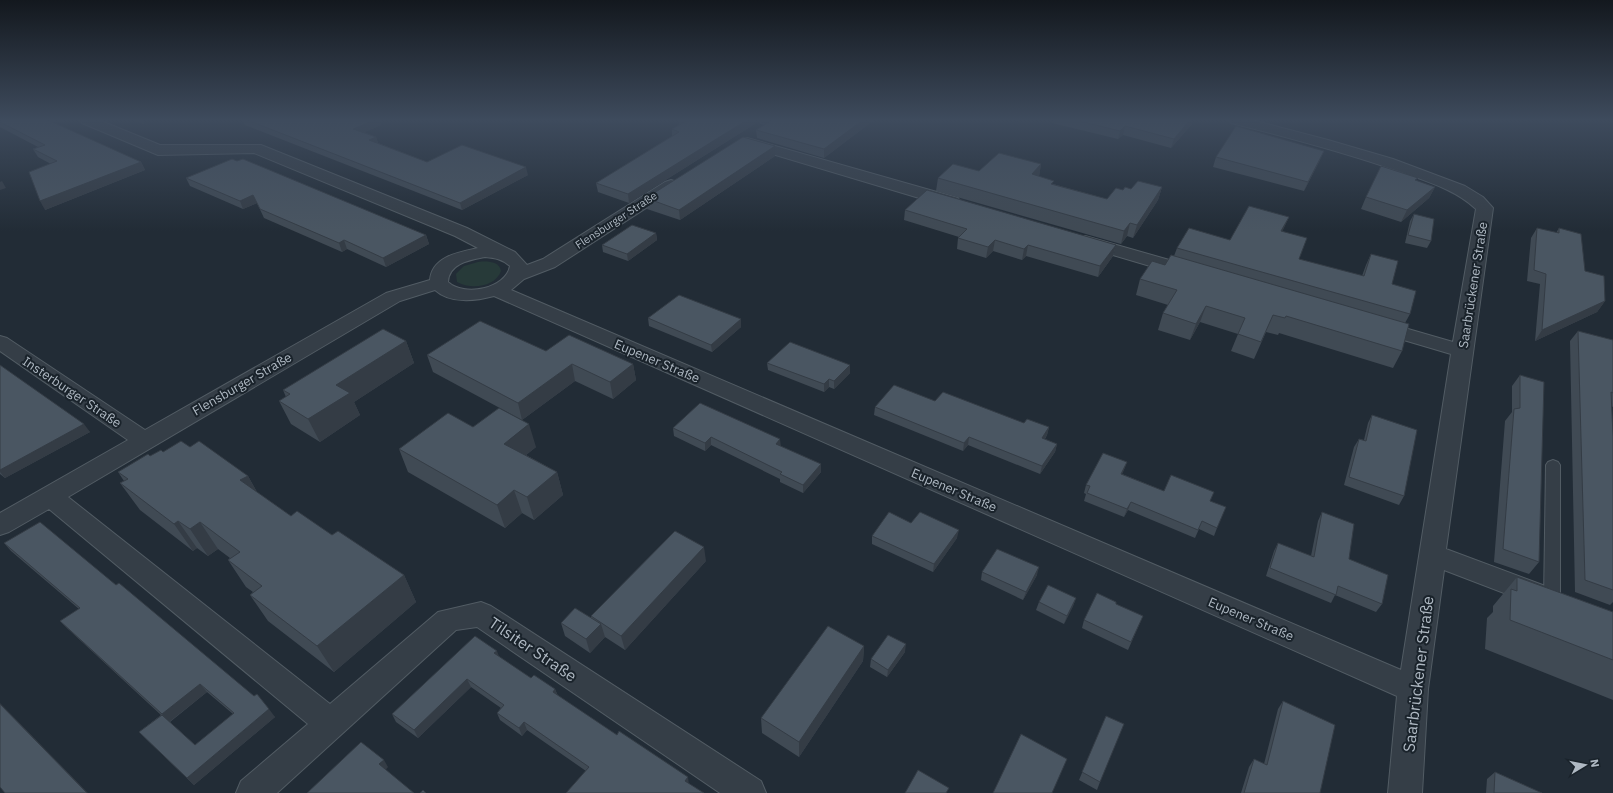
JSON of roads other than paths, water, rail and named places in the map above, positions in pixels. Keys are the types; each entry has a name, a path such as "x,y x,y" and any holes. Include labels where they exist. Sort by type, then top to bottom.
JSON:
{"street":[{"path":"278,157 461,232 514,258 519,266 517,275"},
{"path":"790,157 971,208"},
{"name":"Saarbrückener Straße","path":"1372,157 1434,179 1476,198 1485,208 1462,351 1413,689 1405,793"},
{"name":"Flensburger Straße","path":"496,290 509,283 517,275 549,263 681,178"},
{"path":"1071,237 1209,277"},
{"path":"496,290 467,295 449,292 439,283 440,273 450,263 466,256 485,252 502,253"},
{"name":"Flensburger Straße","path":"0,525 393,296 439,283"},
{"name":"Eupener Straße","path":"496,290 1413,689"},
{"path":"1362,322 1462,351"},
{"name":"Insterburger Straße","path":"0,342 145,441"},
{"path":"50,496 331,724"},
{"path":"1432,555 1562,604"},
{"name":"Tilsiter Straße","path":"253,793 448,620 481,614 749,793"}],"lane":[{"path":"1554,465 1562,604"}]}
